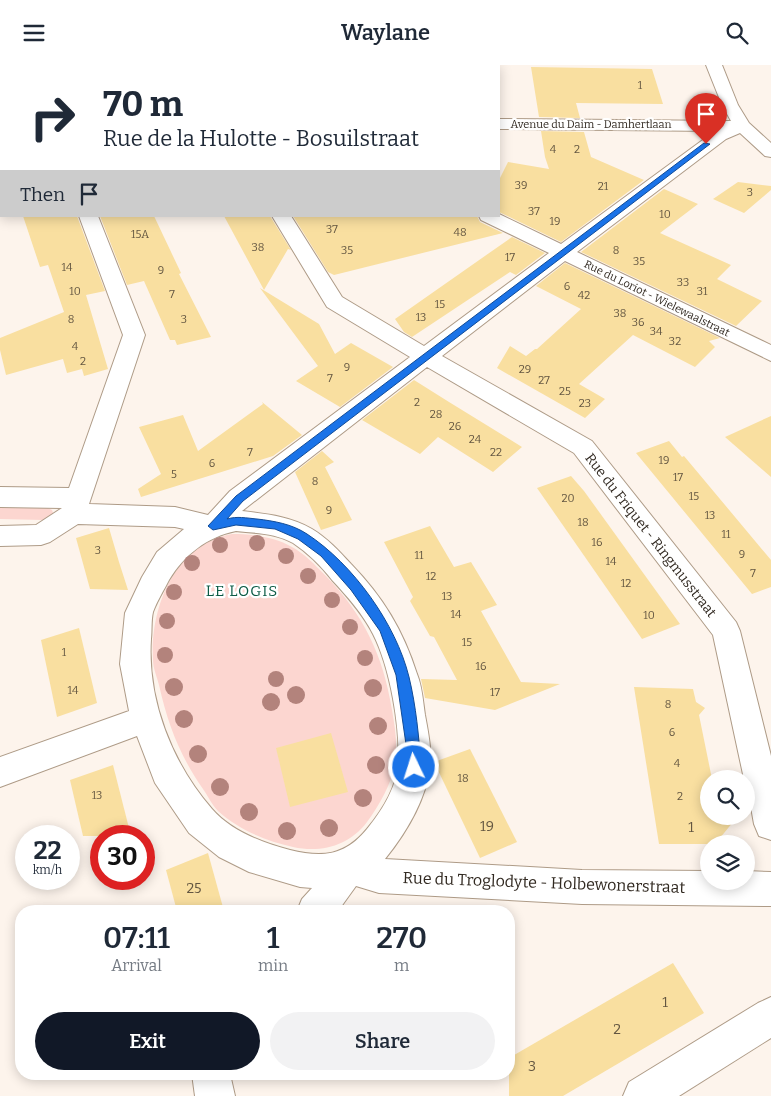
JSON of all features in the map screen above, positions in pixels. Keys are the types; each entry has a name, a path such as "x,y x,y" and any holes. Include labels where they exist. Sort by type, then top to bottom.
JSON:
{"street":[{"path":"714,65 730,105 742,126 771,152"},
{"name":"Avenue du Daim - Damhertlaan","path":"500,124 742,126"},
{"path":"213,526 240,499 563,252 720,135 742,126"},
{"path":"0,535 40,535 76,506 134,335 88,217"},
{"name":"Rue du Friquet - Ringmusstraat","path":"282,217 334,302 583,447 726,631 771,824"},
{"name":"Rue du Loriot - Wielewaalstraat","path":"490,217 771,354"},
{"path":"0,497 175,517 213,526"},
{"path":"320,905 332,893 348,867 374,848 403,803 414,767 412,728 403,675 385,628 355,586 325,553 302,536 276,525 236,521 213,526 191,538 167,560 152,585 139,613 135,663 146,719 166,772 201,822 231,845 261,860 300,870 326,872 348,867"},
{"path":"0,772 146,719"},
{"name":"Rue du Troglodyte - Holbewonerstraat","path":"348,867 379,875 582,887 771,889"},
{"path":"643,1096 771,1017"},
{"path":"212,1080 215,1096"}],"shaded area":[{"path":"0,507 48,508 53,513 48,519 43,520 0,519"},
{"path":"232,534 270,538 297,550 310,560 351,605 370,637 383,671 395,730 396,750 393,771 384,794 367,822 352,837 334,846 303,849 283,845 253,834 226,818 214,806 195,777 181,752 166,713 153,660 156,619 162,599 170,581 181,564 195,550 212,540"}],"building":[{"path":"531,67 652,69 663,104 576,103 580,118 539,117"},
{"path":"541,131 584,132 591,157 644,180 561,242 500,212 500,178 508,162 549,169"},
{"path":"738,182 771,186 771,190 744,213 713,199"},
{"path":"664,189 698,204 660,233 731,265 717,279 762,301 736,326 581,252"},
{"path":"23,217 77,217 105,291 86,295 108,369 84,376 82,369 67,373 63,359 6,375 0,350 0,338 64,312 48,265 40,267"},
{"path":"100,217 154,217 181,273 179,274 211,337 177,345 175,340 170,340 144,281 127,285"},
{"path":"225,217 271,217 291,250 288,249 264,290"},
{"path":"294,217 478,217 480,222 503,233 334,275 328,272"},
{"path":"512,237 545,253 516,275 510,272 412,337 404,332 395,319"},
{"path":"565,263 720,338 709,341 715,347 695,367 633,335 579,384 605,399 585,418 497,368 510,346 526,356 537,349 581,309 536,286"},
{"path":"260,288 319,324 335,354 351,343 393,367 340,407 296,381 318,366"},
{"path":"414,380 522,447 493,472 438,437 420,454 362,420"},
{"path":"262,402 302,435 273,456 141,497 138,489 161,474 139,427 183,415 198,451 263,404"},
{"path":"771,416 771,477 725,437"},
{"path":"669,441 682,457 684,456 771,560 771,587 752,594 636,453"},
{"path":"322,451 334,462 325,467 352,520 321,530 295,472"},
{"path":"571,476 584,491 680,624 642,639 537,488"},
{"path":"430,526 454,567 471,562 497,605 481,611 521,682 560,684 495,710 425,698 421,679 457,680 434,637 430,636 410,601 413,597 384,542"},
{"path":"109,528 128,590 90,589 76,538"},
{"path":"79,628 97,703 57,717 41,640"},
{"path":"634,687 693,689 696,702 705,708 699,715 710,770 700,770 700,825 731,825 722,835 700,835 700,844 659,844"},
{"path":"331,733 348,792 290,807 276,748"},
{"path":"470,749 517,842 480,858 434,762"},
{"path":"113,765 128,825 90,825 90,836 83,836 70,780"},
{"path":"208,853 222,905 175,905 166,870"},
{"path":"673,963 704,1013 563,1096 509,1096 509,1080 515,1080 515,1055"}],"district":[{"name":"LE LOGIS","path":"242,591"}],"route":[{"path":"414,767 412,728 403,675 385,628 355,586 325,553 302,536 276,525 236,521 213,526 240,499 706,144"}]}
